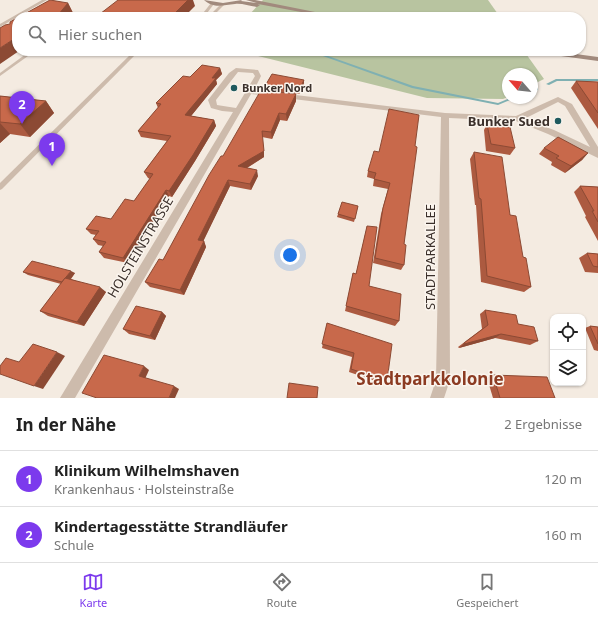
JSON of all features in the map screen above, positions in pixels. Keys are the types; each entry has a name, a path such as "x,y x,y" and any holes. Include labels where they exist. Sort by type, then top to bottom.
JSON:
{"main road":[{"path":"207,0 212,4 222,5 238,1 308,12"},
{"path":"249,0 274,6"},
{"path":"576,56 598,59"}],"street":[{"name":"HOLSTEINSTRASSE","path":"67,398 237,110 250,92 258,76 256,71 236,70 231,74 212,100 214,106 222,109 237,110"},
{"path":"250,92 445,115 517,119 551,132 598,154"},
{"path":"517,119 554,101 563,100 568,104 598,154"},
{"name":"STADTPARKALLEE","path":"437,398 443,380 445,115"}],"lane":[{"path":"24,12 45,0"},
{"path":"206,12 212,4"},
{"path":"215,12 222,5"},
{"path":"0,26 12,19"},
{"path":"0,75 26,56"},
{"path":"0,188 132,56"}],"green space":[{"path":"263,0 488,0 496,12 252,12"},
{"path":"258,56 528,56 536,68 502,68 502,99 427,98"},
{"path":"538,71 544,79 538,82"}],"building":[{"path":"50,0 68,3 60,12 28,12"},
{"path":"118,0 188,0 176,12 102,12"},
{"path":"12,21 12,40 0,48 0,28 10,24"},
{"path":"202,65 220,68 212,78 216,78 185,115 214,120 193,155 169,191 166,190 123,258 99,252 106,242 93,239 99,231 86,229 96,216 111,219 125,199 134,201 153,174 144,172 171,136 138,131 161,104 156,103 183,76 190,77"},
{"path":"272,74 304,80 299,90 265,86"},
{"path":"576,81 598,82 598,113"},
{"path":"261,90 296,94 286,114 279,113 271,132 262,131 264,151 238,166 257,170 250,184 228,180 198,240 204,241 180,290 145,282 159,259 163,260 209,175 221,156 223,156"},
{"path":"0,96 46,101 20,124 0,122"},
{"path":"389,109 419,115 415,146 417,147 404,244 406,245 404,265 375,258 383,208 390,183 374,179 376,173 368,171 374,151 379,152"},
{"path":"487,124 510,127 515,148 491,144"},
{"path":"558,137 588,153 571,166 556,158 559,156 544,148"},
{"path":"474,152 502,157 510,215 516,216 523,257 526,258 531,287 487,276 481,199 479,198"},
{"path":"580,186 598,187 598,222 592,211 594,211"},
{"path":"342,202 358,206 355,219 338,214"},
{"path":"367,226 377,227 369,286 401,294 399,321 346,306 353,273 356,274"},
{"path":"587,253 598,254 598,267 593,266"},
{"path":"32,261 71,271 62,282 23,272"},
{"path":"65,278 100,287 77,322 40,311"},
{"path":"136,306 162,312 150,336 123,329"},
{"path":"485,310 516,315 518,324 534,327 538,341 501,334 464,344 488,325"},
{"path":"327,323 392,344 387,381 351,369 354,353 322,344"},
{"path":"590,326 598,327 598,344"},
{"path":"33,344 57,352 34,386 0,374 0,366 6,358 19,362"},
{"path":"104,355 144,366 139,376 174,386 169,398 97,398 82,393"},
{"path":"493,375 547,377 555,398 500,398"},
{"path":"289,383 318,387 317,398 287,398"}],"waterway":[{"path":"325,56 412,87 498,104 502,102"},
{"path":"548,84 556,80 598,80"}],"place":[{"name":"Bunker Nord","path":"234,88"},
{"name":"Bunker Sued","path":"558,121"},
{"name":"Kindertagesstätte Strandläufer","path":"22,124"},
{"name":"Klinikum Wilhelmshaven","path":"52,166"}],"district":[{"name":"Stadtparkkolonie","path":"430,379"}]}
